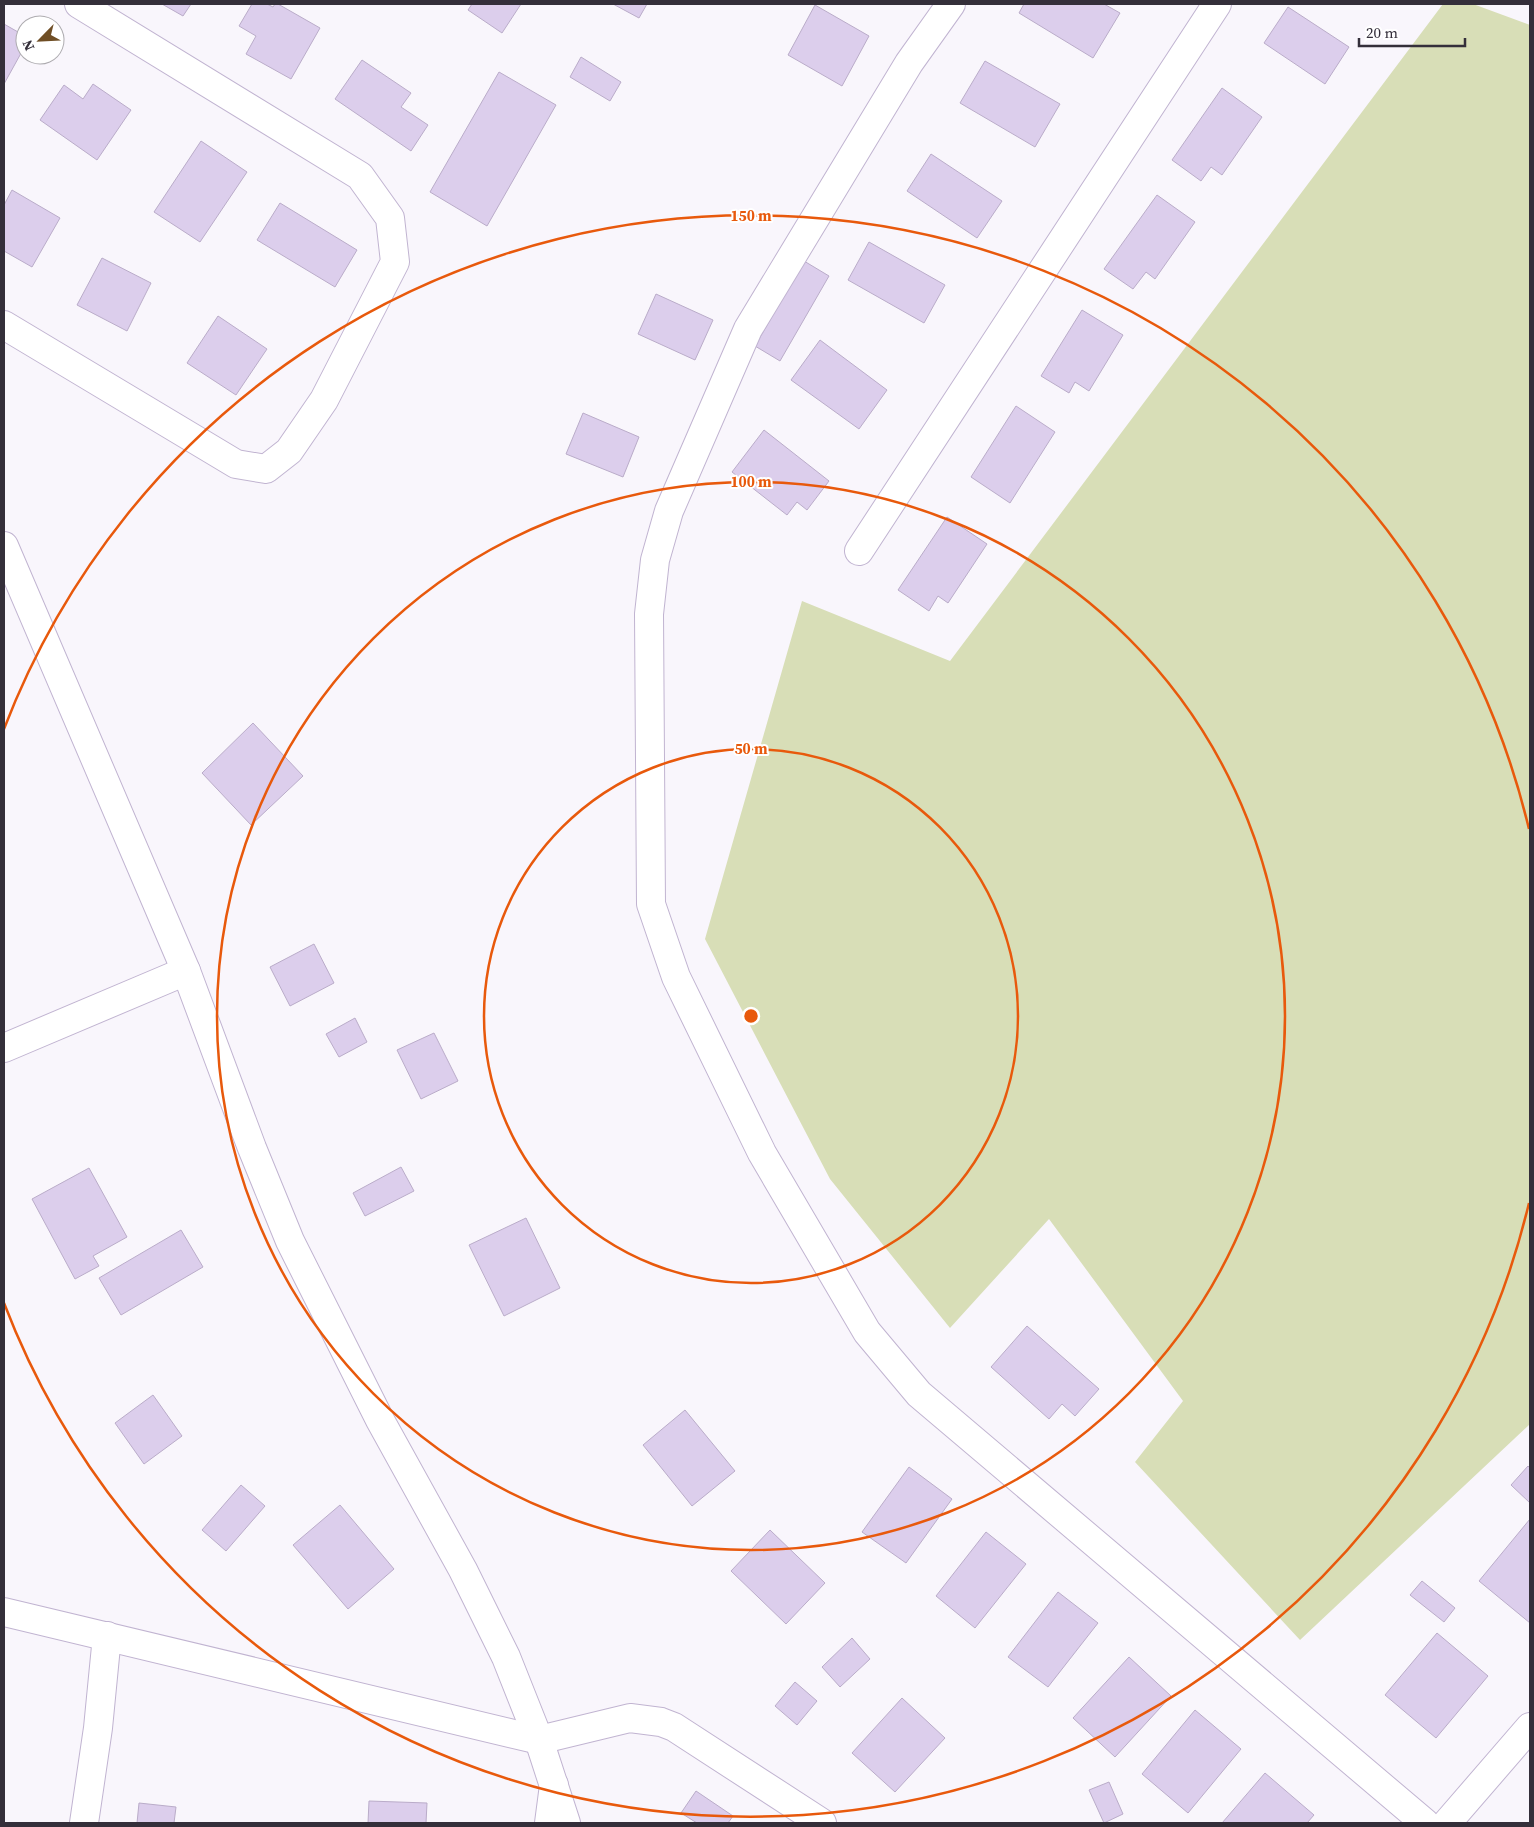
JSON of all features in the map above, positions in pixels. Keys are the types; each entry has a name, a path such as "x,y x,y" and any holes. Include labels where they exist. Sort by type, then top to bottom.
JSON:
{"street":[{"path":"4,325 236,464 266,469 288,451 324,400 395,262 390,218 360,176 79,4"},
{"path":"951,4 909,63 748,329 669,511 655,560 649,614 651,904 676,977 762,1153 867,1332 919,1394 1425,1823"},
{"path":"859,551 1217,4"},
{"path":"4,546 186,971 252,1148 290,1242 380,1420 463,1570 506,1657 539,1740 566,1823"},
{"path":"4,1048 186,971"},
{"path":"4,1612 539,1740 630,1718 661,1722 674,1727 822,1823"},
{"path":"84,1823 98,1728 107,1636"},
{"path":"1447,1823 1530,1727"},
{"path":"549,1823 554,1785"}],"green space":[{"path":"1443,4 1473,4 1530,25 1530,1424 1300,1640 1135,1462 1183,1401 1049,1219 950,1328 830,1179 705,939 802,601 950,661"}],"building":[{"path":"162,4 191,4 183,16"},
{"path":"252,4 267,4 273,7 275,4 278,4 320,28 291,79 246,54 256,36 239,26"},
{"path":"472,4 521,4 502,33 468,10"},
{"path":"613,4 647,4 639,18"},
{"path":"1024,4 1104,4 1120,13 1093,58 1019,13"},
{"path":"815,5 869,36 842,86 788,55"},
{"path":"1288,7 1349,47 1325,84 1264,43"},
{"path":"4,24 15,30 15,64 4,84"},
{"path":"581,57 621,82 610,101 570,77"},
{"path":"362,60 411,93 401,107 428,125 411,151 335,99"},
{"path":"985,61 1060,104 1035,147 960,103"},
{"path":"499,72 556,105 487,226 430,192"},
{"path":"93,84 131,110 97,160 40,120 64,85 83,99"},
{"path":"1222,88 1262,117 1222,175 1211,167 1201,181 1172,160"},
{"path":"201,141 247,172 200,242 154,212"},
{"path":"931,154 1002,201 977,238 907,191"},
{"path":"12,190 60,218 32,267 4,251 4,205"},
{"path":"1157,195 1195,222 1155,279 1146,272 1133,289 1104,269"},
{"path":"280,203 357,250 335,287 257,240"},
{"path":"869,242 945,285 924,323 848,280"},
{"path":"102,258 151,283 127,331 77,305"},
{"path":"804,261 829,276 780,361 755,346"},
{"path":"656,294 713,320 695,360 638,334"},
{"path":"1082,310 1123,335 1089,391 1075,382 1069,393 1041,376"},
{"path":"218,316 267,349 236,395 187,363"},
{"path":"820,340 887,390 859,429 791,380"},
{"path":"1016,406 1055,432 1010,503 971,477"},
{"path":"583,413 639,437 623,477 566,454"},
{"path":"764,430 829,481 807,510 797,502 787,515 732,472"},
{"path":"947,517 987,544 948,603 938,596 929,611 898,590"},
{"path":"253,723 303,776 251,825 202,773"},
{"path":"314,944 334,983 290,1006 270,967"},
{"path":"355,1018 367,1042 339,1057 326,1034"},
{"path":"434,1033 458,1081 421,1099 397,1050"},
{"path":"401,1167 414,1191 365,1216 353,1193"},
{"path":"89,1168 127,1237 93,1256 99,1266 75,1279 32,1199"},
{"path":"526,1218 560,1288 504,1316 469,1245"},
{"path":"181,1230 203,1267 121,1315 99,1278"},
{"path":"1027,1326 1099,1389 1075,1416 1062,1404 1049,1419 991,1367"},
{"path":"153,1395 182,1436 144,1464 115,1423"},
{"path":"685,1410 735,1471 692,1506 643,1445"},
{"path":"1528,1466 1530,1468 1530,1503 1511,1485"},
{"path":"909,1467 952,1499 906,1563 862,1532"},
{"path":"241,1485 265,1506 226,1551 202,1530"},
{"path":"340,1505 394,1569 348,1609 293,1545"},
{"path":"1530,1519 1530,1623 1479,1581"},
{"path":"770,1530 825,1583 786,1624 731,1571"},
{"path":"986,1532 1026,1564 975,1628 936,1596"},
{"path":"1422,1581 1455,1608 1444,1622 1410,1595"},
{"path":"1058,1592 1098,1623 1048,1687 1008,1657"},
{"path":"1437,1633 1488,1676 1436,1738 1385,1695"},
{"path":"852,1638 870,1659 840,1687 822,1667"},
{"path":"1129,1657 1171,1696 1115,1757 1073,1718"},
{"path":"795,1682 817,1701 797,1725 775,1706"},
{"path":"902,1698 945,1738 895,1792 852,1753"},
{"path":"1195,1710 1241,1749 1188,1813 1142,1774"},
{"path":"1265,1773 1314,1815 1307,1823 1222,1823"},
{"path":"1109,1782 1123,1814 1104,1823 1089,1790"},
{"path":"696,1791 733,1816 728,1823 697,1823 681,1813"},
{"path":"369,1801 427,1803 426,1823 368,1823"},
{"path":"139,1803 176,1807 174,1823 137,1823"}]}
